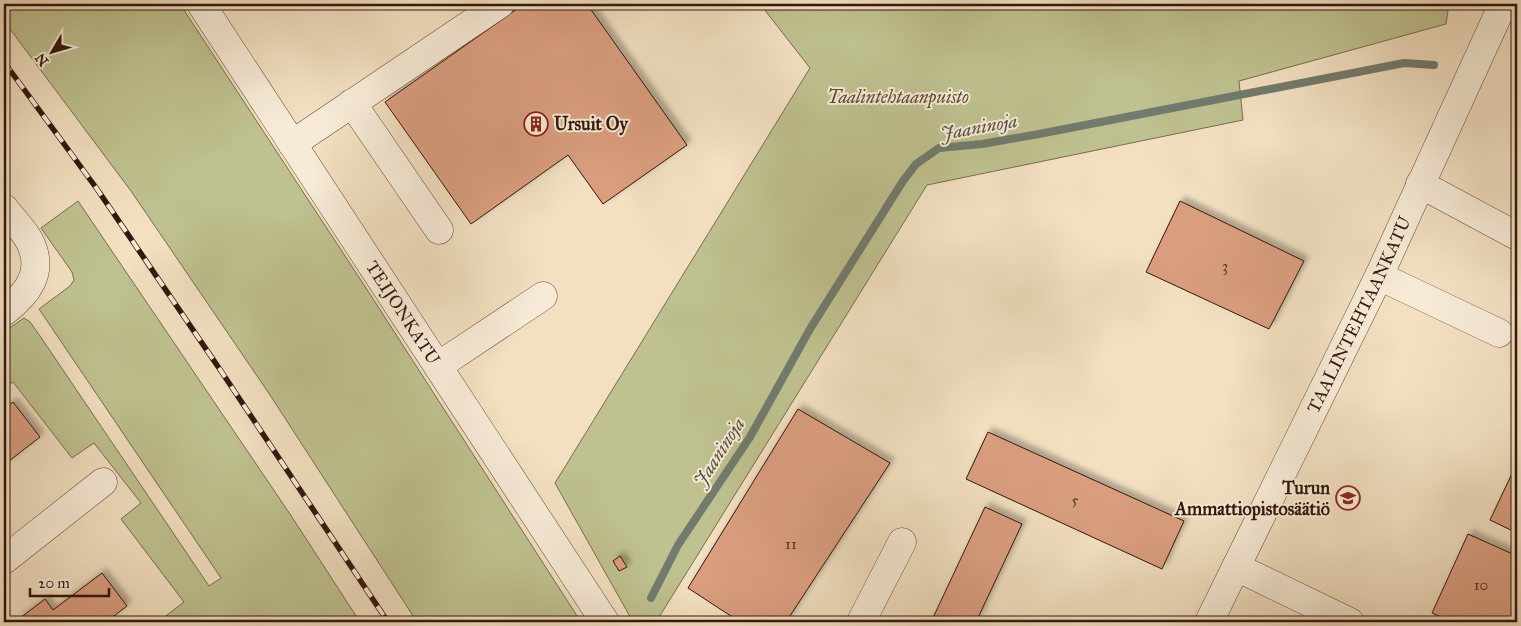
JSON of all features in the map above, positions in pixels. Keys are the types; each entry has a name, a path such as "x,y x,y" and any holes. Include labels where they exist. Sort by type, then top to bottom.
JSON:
{"street":[{"path":"292,144 500,4"},
{"name":"TAALINTEHTAANKATU","path":"1209,622 1379,276 1503,4"},
{"name":"TEIJONKATU","path":"210,7 292,144 605,622"},
{"path":"352,103 439,230"},
{"path":"1420,184 1517,236"},
{"path":"4,208 29,241 36,258 33,279 21,298 4,312"},
{"path":"1379,276 1500,333"},
{"path":"438,366 544,296"},
{"path":"4,560 103,482"},
{"path":"861,622 902,542"},
{"path":"1236,567 1350,622"}],"green space":[{"path":"4,4 180,4 581,622 417,622 270,395 131,191 4,21"},
{"name":"Taalintehtaanpuisto","path":"760,4 1449,4 1446,24 1239,81 1243,120 927,185 656,622 633,622 555,483 810,68"},
{"path":"78,201 290,514 360,622 158,622 184,602 121,519 141,503 94,443 72,458 13,382 4,389 4,332 24,318 30,322 40,336 209,586 221,578 39,309 70,286 74,280 72,272 41,228"}],"building":[{"name":"Ursuit Oy","path":"524,4 587,4 687,145 603,204 568,155 471,224 385,102"},
{"path":"1180,201 1304,261 1269,329 1146,272"},
{"path":"13,402 40,437 4,465 4,409"},
{"path":"798,409 890,463 786,622 740,622 688,588"},
{"path":"988,432 1184,521 1162,569 966,479"},
{"path":"1517,463 1517,533 1490,520"},
{"path":"985,507 1022,524 976,622 931,622"},
{"path":"1468,534 1517,556 1517,622 1453,622 1432,613"},
{"path":"620,556 627,567 619,571 613,561"},
{"path":"102,573 127,606 106,622 15,622 45,599 53,610"}],"waterway":[{"name":"Jaaninoja","path":"651,598 678,545 750,437 810,329 903,181 916,164 939,148 982,144 1039,134 1404,63 1434,65"}],"railway":[{"path":"4,62 97,189 388,622"}],"place":[{"name":"Ursuit Oy","path":"536,124"},
{"name":"Turun Ammattiopistosäätiö","path":"1348,498"}]}
